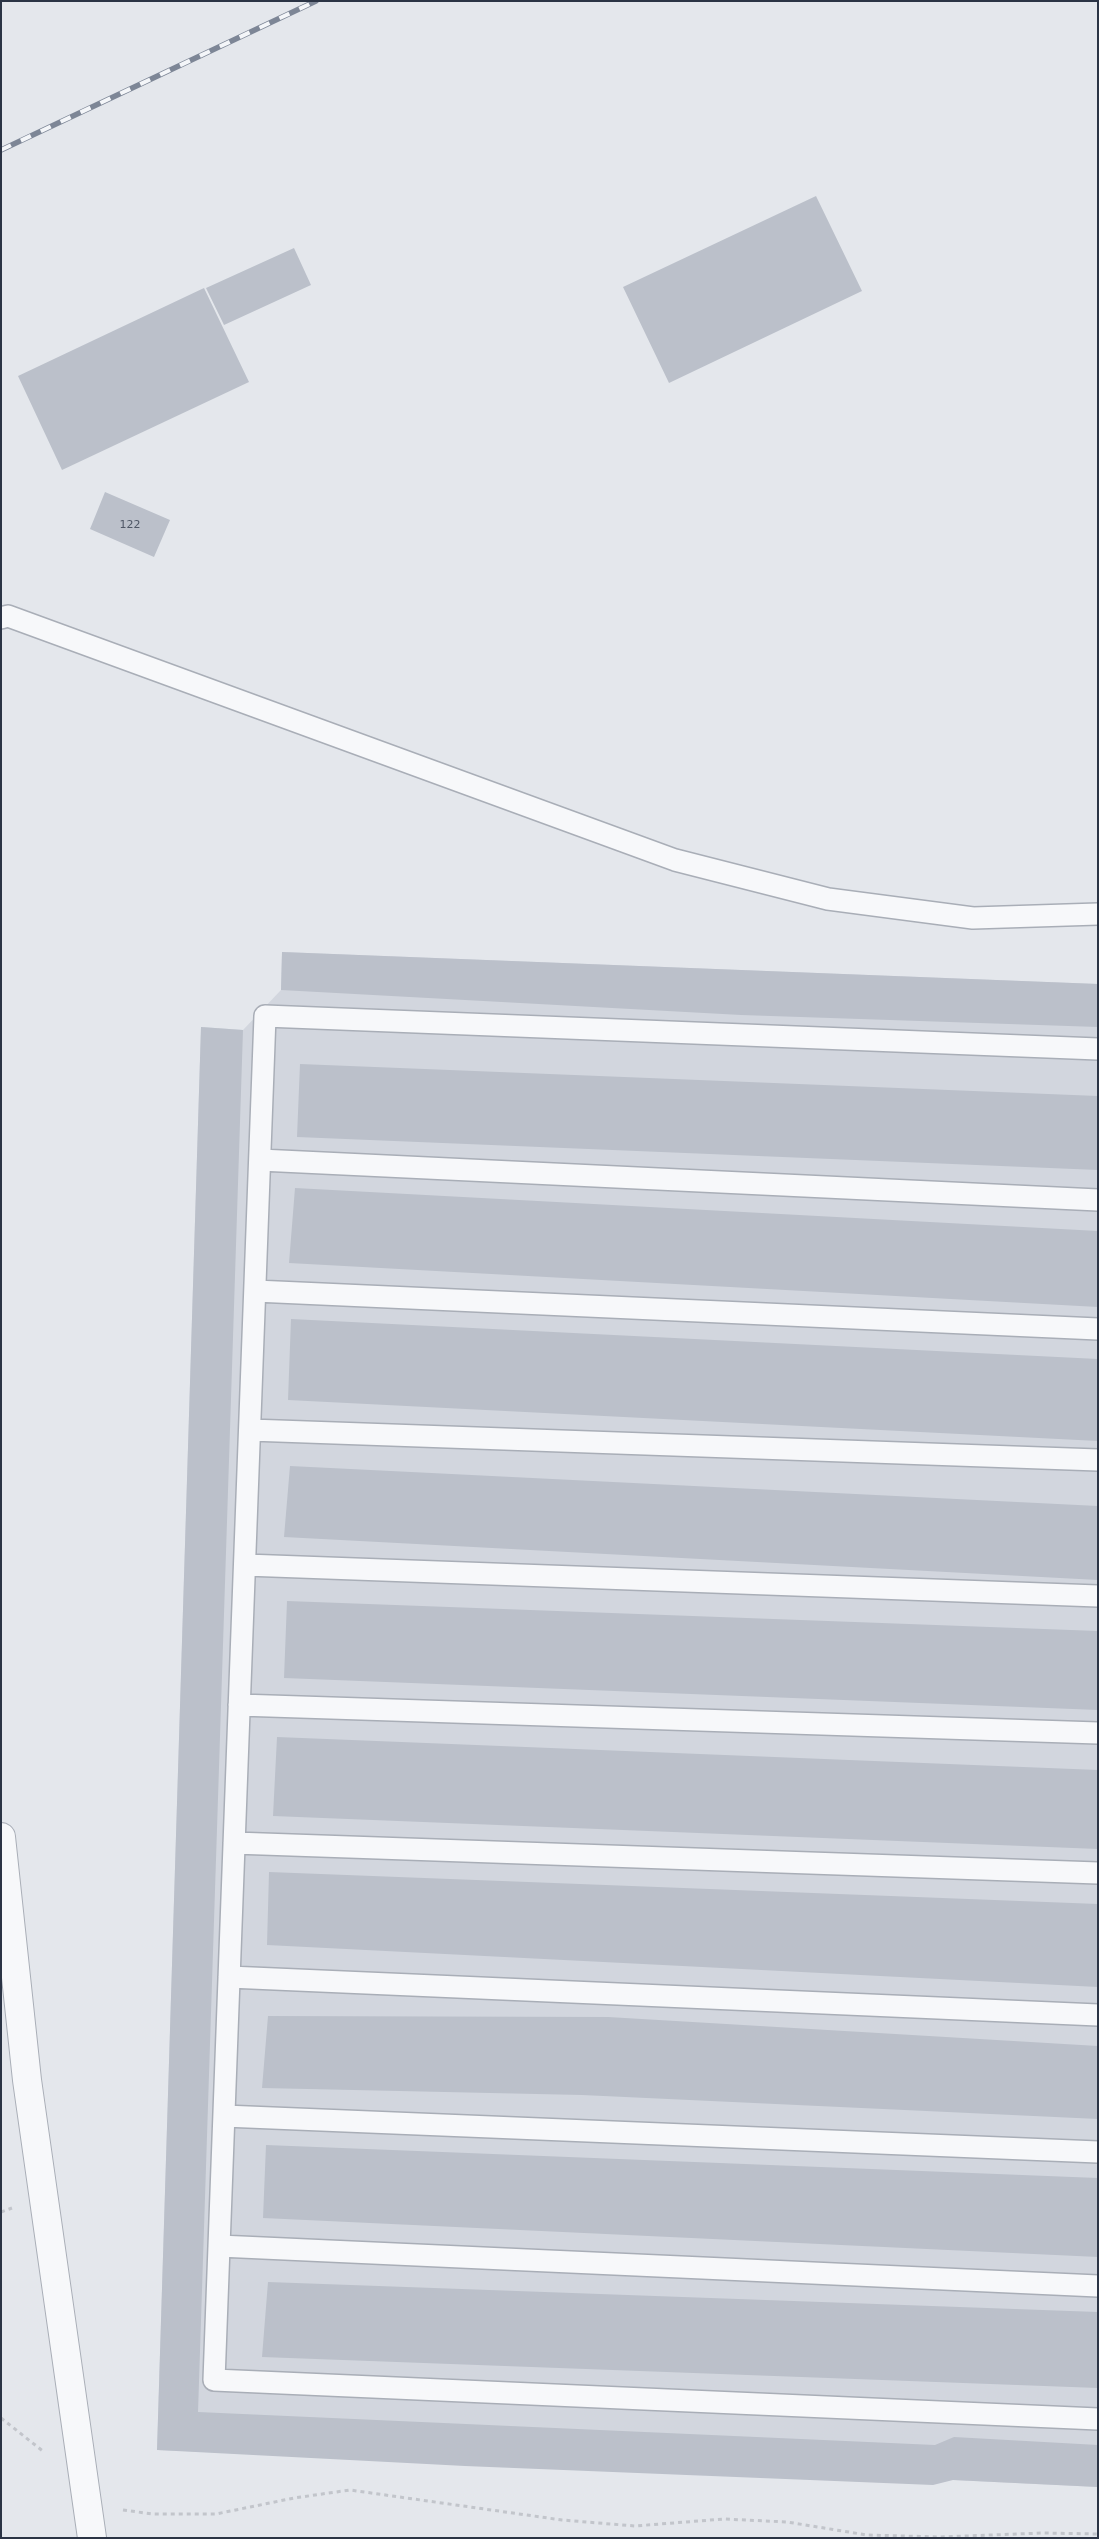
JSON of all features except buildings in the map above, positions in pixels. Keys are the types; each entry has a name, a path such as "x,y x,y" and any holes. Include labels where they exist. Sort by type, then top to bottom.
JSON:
{"street":[{"path":"1,1837 27,2080 87,2491 92,2538"}],"lane":[{"path":"1,618 8,616 675,860 828,899 973,918 1098,914"},
{"path":"1098,1049 265,1016 214,2380 1098,2419"},
{"path":"260,1160 1098,1200"},
{"path":"255,1291 1098,1329"},
{"path":"250,1430 1098,1460"},
{"path":"245,1565 1098,1596"},
{"path":"240,1704 1098,1733"},
{"path":"234,1843 1098,1873"},
{"path":"229,1977 1098,2015"},
{"path":"224,2116 1098,2152"},
{"path":"219,2246 1098,2286"}],"path":[{"path":"87,2491 121,2510 153,2514 216,2514 294,2498 350,2490 562,2520 635,2526 724,2520 787,2522 867,2535 940,2537 1043,2533 1098,2534"}],"shaded area":[{"path":"282,952 1098,984 1098,2487 157,2450 201,1027 243,1030 281,990"}],"railway":[{"path":"1,150 316,1"}]}
